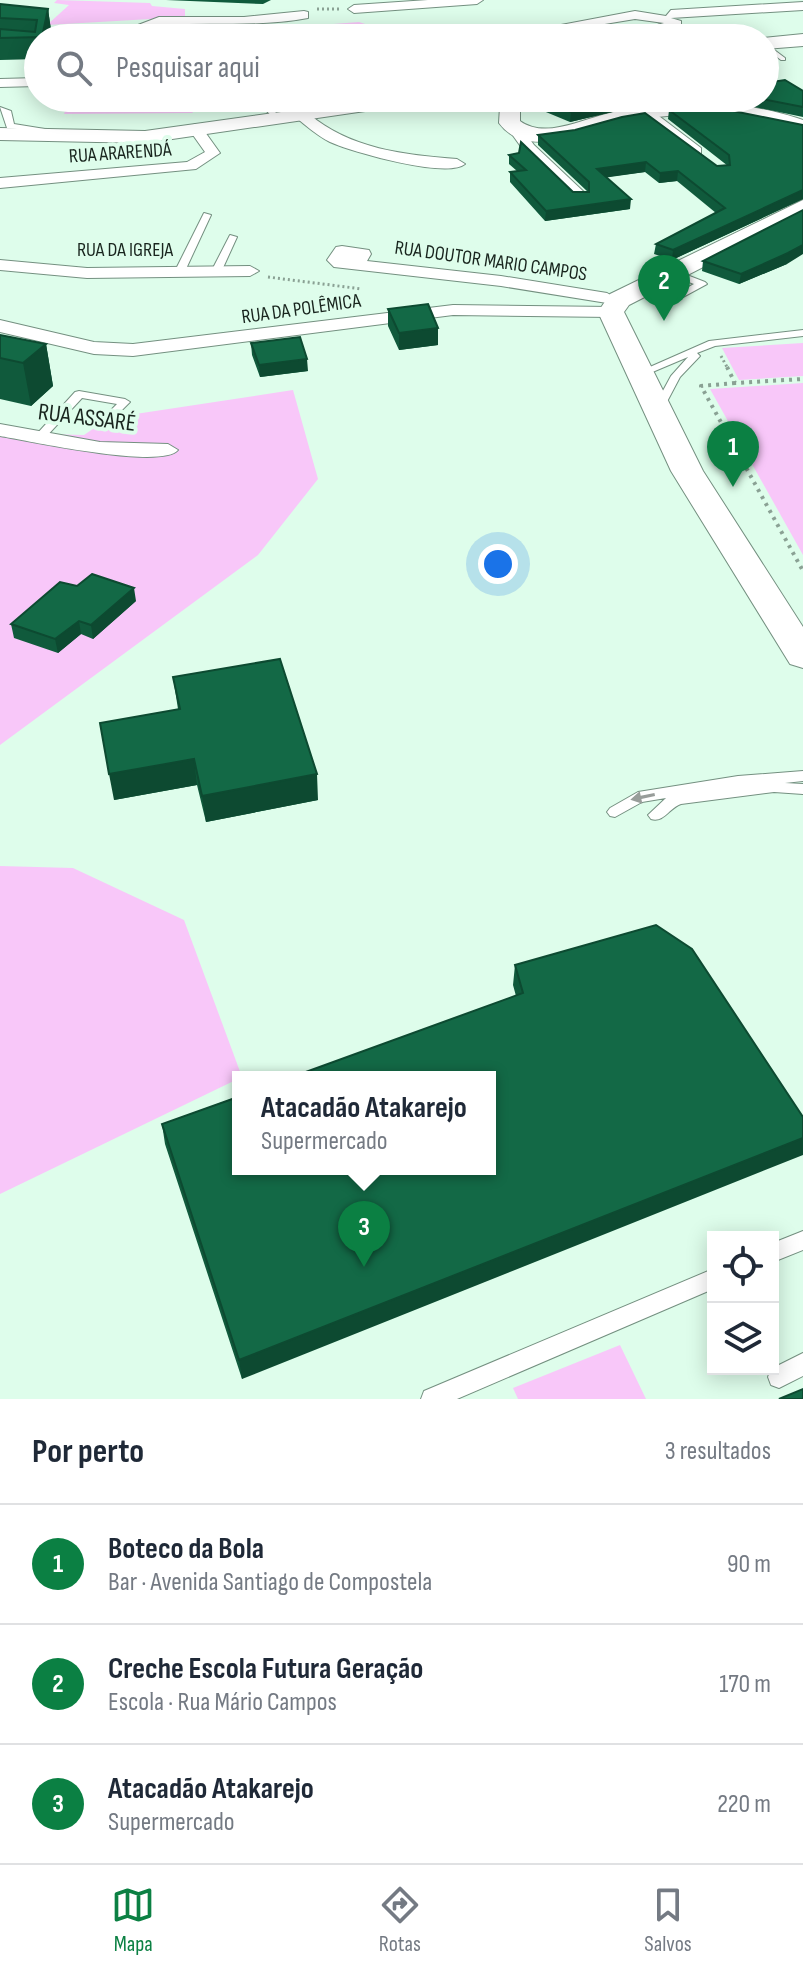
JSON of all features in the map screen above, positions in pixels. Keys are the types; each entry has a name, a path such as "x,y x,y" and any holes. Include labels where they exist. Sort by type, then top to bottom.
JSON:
{"main road":[{"path":"779,46 803,42"},
{"path":"509,112 507,115 516,130 557,133 646,113 676,112"},
{"path":"745,112 803,127"},
{"path":"803,207 615,306 656,412 726,537 803,656"}],"street":[{"path":"354,9 477,0"},
{"path":"671,14 803,6"},
{"path":"154,24 164,21 304,15"},
{"path":"581,24 635,15 653,15 677,24"},
{"path":"0,83 24,82"},
{"path":"0,134 123,138 335,112"},
{"path":"646,113 709,161"},
{"path":"304,117 317,131 336,141 457,164"},
{"name":"RUA ARARENDÁ","path":"0,183 191,166 213,153 198,130"},
{"path":"516,130 529,148 580,197"},
{"path":"529,148 557,133"},
{"name":"RUA DOUTOR MARIO CAMPOS","path":"356,264 501,281 615,306"},
{"name":"RUA DA IGREJA","path":"0,265 87,273 250,271"},
{"name":"RUA DA POLÊMICA","path":"0,326 94,348 133,350 453,310 615,306"},
{"name":"RUA ASSARÉ","path":"0,430 126,450 168,450"}],"lane":[{"path":"0,109 8,113 8,123 16,128 103,133 198,130"},
{"path":"271,112 278,121"},
{"path":"180,271 207,215"},
{"path":"217,270 233,237"},
{"path":"639,374 713,343 803,333"},
{"path":"656,412 678,374 701,350"},
{"path":"39,438 79,394 125,402 110,416"},
{"path":"615,812 638,797 738,781 803,776"},
{"path":"656,815 670,802 681,799 774,787 803,789"},
{"path":"779,1250 803,1240"},
{"path":"432,1399 707,1282"},
{"path":"779,1377 803,1364"}],"path":[{"path":"250,271 362,289"},
{"path":"716,347 735,383"},
{"path":"803,379 701,386 803,571"}],"shaded area":[{"path":"57,0 150,3 152,6 185,9 185,17 48,24 69,5 54,3"},
{"path":"65,112 193,112 192,113"},
{"path":"803,343 803,376 739,380 722,348"},
{"path":"803,383 803,555 710,389"},
{"path":"293,390 318,479 258,555 0,745 0,433 84,435 109,418"},
{"path":"0,866 73,868 184,920 240,1071 232,1071 232,1082 0,1194"},
{"path":"620,1345 646,1399 518,1399 513,1388"}],"building":[{"path":"0,4 48,9 45,24 36,24 37,20 0,18"},
{"path":"0,29 24,31 24,37 0,38"},
{"path":"785,80 803,91 803,107 779,102 779,81"},
{"path":"672,112 738,112 803,125 803,190 673,250 656,244 725,208 678,171 660,173 646,162 597,169 631,199 546,211 510,172 526,170 509,155 519,153 521,142 573,192 589,192 589,182 538,135 575,130 645,113 717,166 730,165 729,155"},
{"path":"803,210 803,245 788,253 741,274 703,261"},
{"path":"428,304 438,328 399,333 388,309"},
{"path":"0,335 46,344 23,363 0,358"},
{"path":"300,337 307,359 259,365 251,343"},
{"path":"92,574 134,588 91,625 79,621 55,639 11,624 60,582 77,586"},
{"path":"280,659 317,774 202,796 194,759 109,774 100,723 180,709 173,677"},
{"path":"656,925 692,949 803,1117 803,1138 239,1360 162,1124 232,1099 232,1175 496,1175 496,1071 308,1071 523,993 515,965"},
{"path":"803,1389 803,1399 779,1399"}],"place":[{"name":"Creche Escola Futura Geração","path":"664,321"},
{"name":"Boteco da Bola","path":"733,487"},
{"name":"Atacadão Atakarejo","path":"364,1267"}]}
